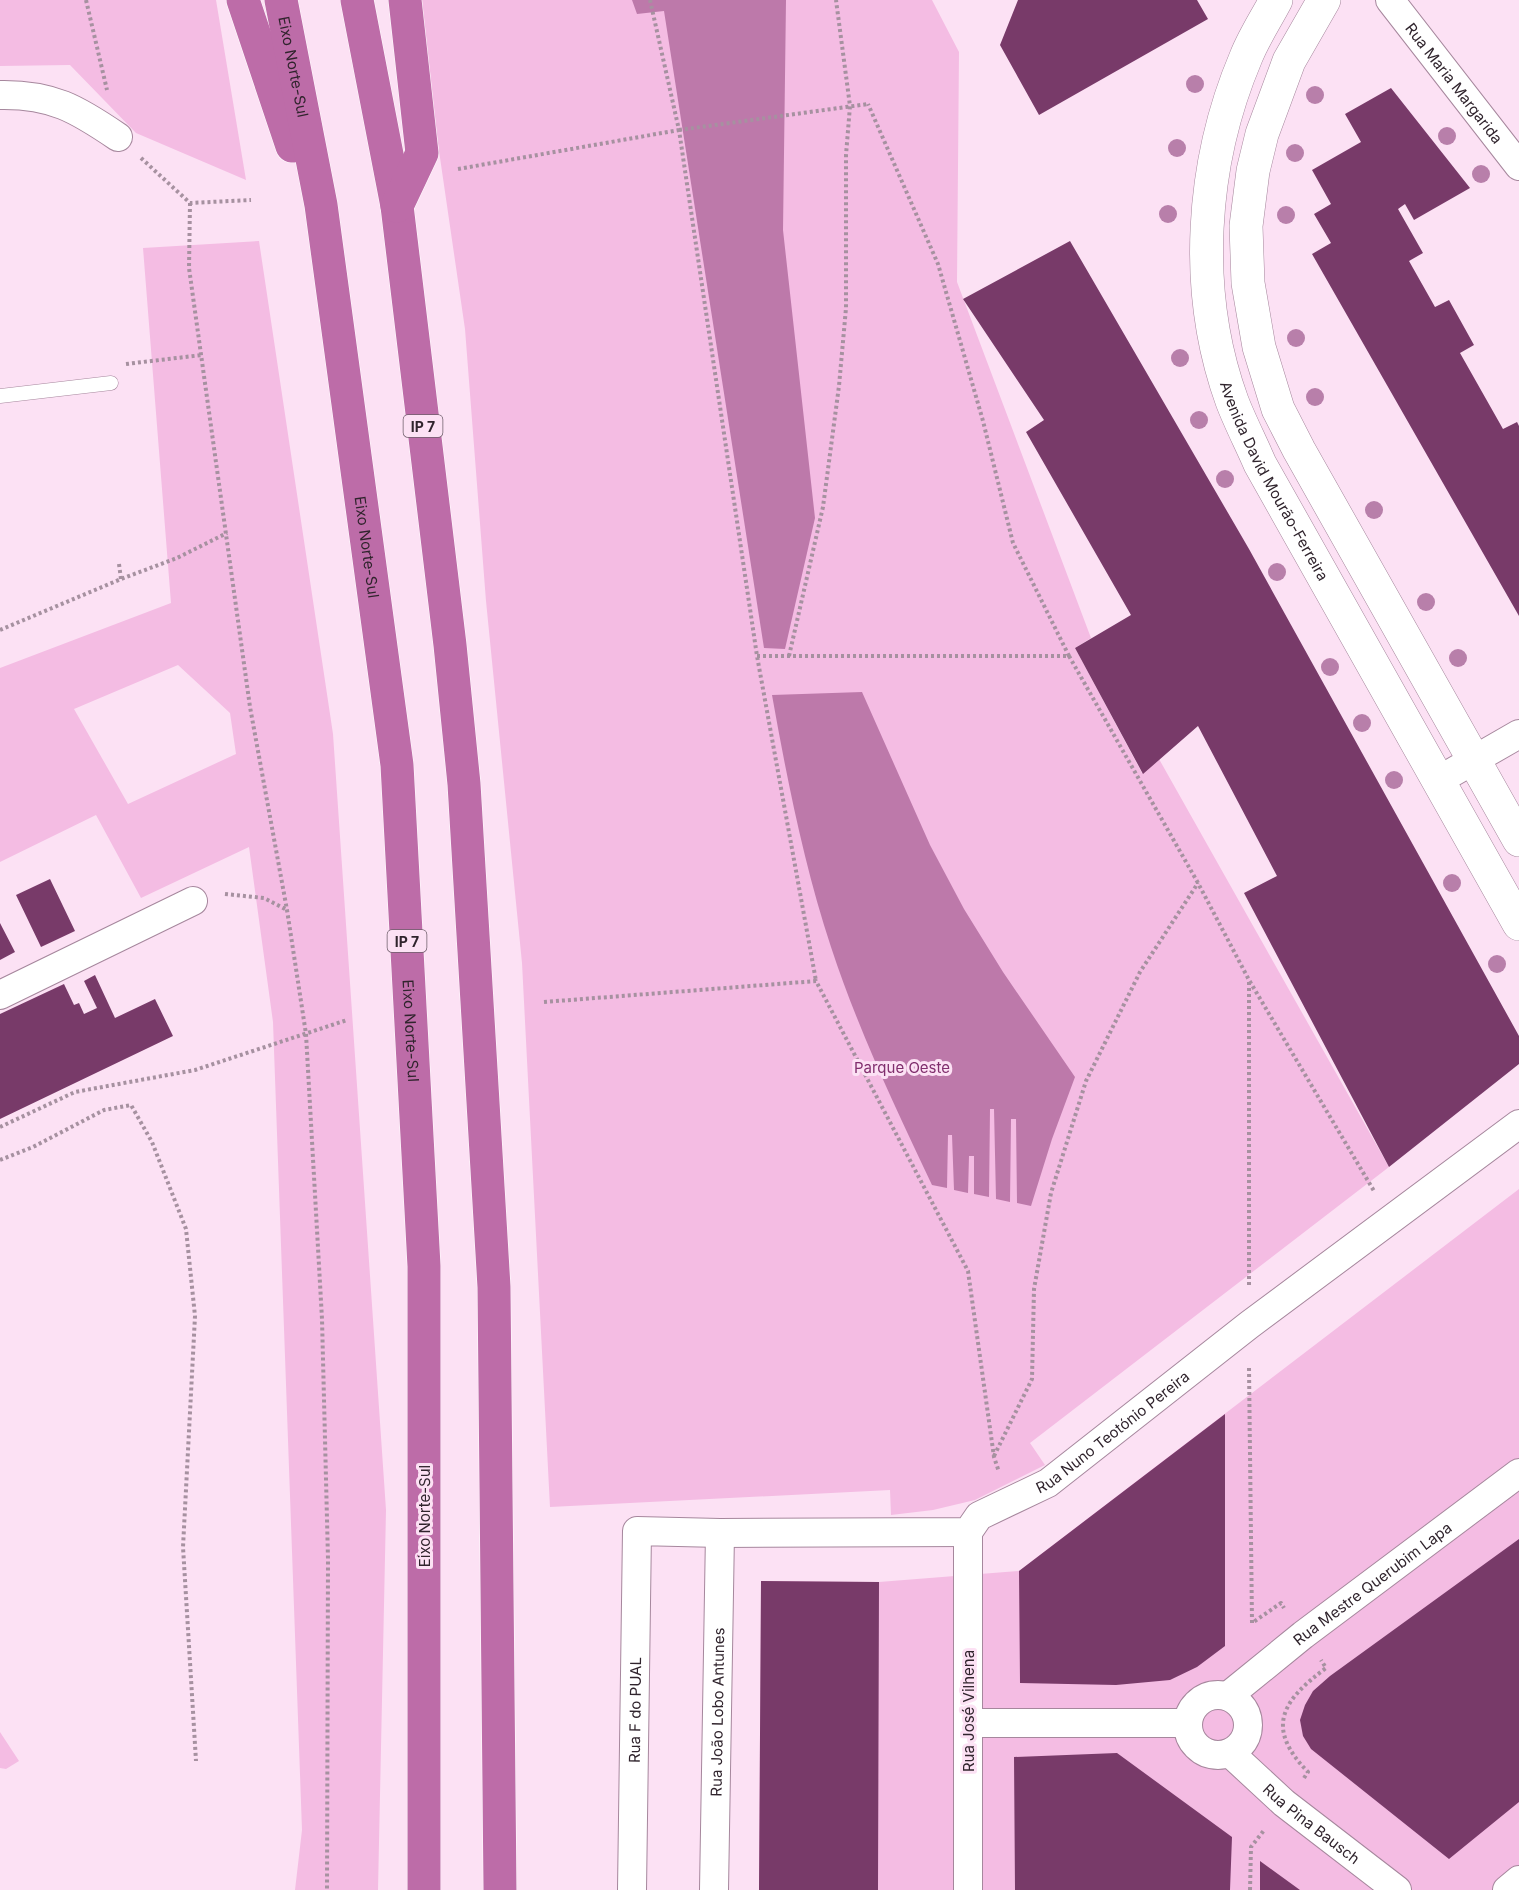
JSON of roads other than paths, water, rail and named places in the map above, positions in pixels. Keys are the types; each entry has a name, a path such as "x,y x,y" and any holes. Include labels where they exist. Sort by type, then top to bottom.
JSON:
{"highway":[{"path":"243,0 328,254"},
{"name":"Eixo Norte-Sul","path":"281,0 321,205 398,777 424,1266 424,1890"},
{"name":"IP 7","path":"357,0 397,206 464,784 494,1287 500,1890"},
{"path":"397,206 422,153 405,0"}],"street":[{"name":"Avenida David Mourão-Ferreira","path":"1276,0 1246,56 1222,127 1208,202 1206,268 1213,333 1232,401 1260,464 1519,924"},
{"path":"1324,0 1289,61 1263,134 1253,171 1246,226 1248,283 1258,347 1278,409 1288,429 1519,840"},
{"name":"Rua Maria Margarida","path":"1390,0 1519,166"},
{"path":"0,95 24,95 57,102 81,112 118,137"},
{"path":"1439,780 1519,734"},
{"path":"0,995 193,901"},
{"name":"Rua Nuno Teotónio Pereira","path":"968,1532 979,1516 1048,1483 1249,1325 1519,1124"},
{"name":"Rua Mestre Querubim Lapa","path":"1228,1696 1303,1635 1519,1473"},
{"name":"Rua F do PUAL","path":"632,1890 637,1531 720,1533"},
{"path":"720,1533 968,1532"},
{"name":"Rua José Vilhena","path":"968,1532 968,1890"},
{"name":"Rua João Lobo Antunes","path":"714,1890 720,1533"},
{"path":"1210,1696 1228,1696 1244,1710 1248,1730 1238,1748 1230,1753 1219,1756 1209,1754 1200,1750 1193,1743 1188,1733 1187,1723 1194,1706 1201,1699 1210,1696"},
{"path":"969,1724 1187,1723"},
{"name":"Rua Pina Bausch","path":"1230,1753 1284,1803 1397,1890"},
{"path":"1507,1890 1519,1880"}],"lane":[{"path":"0,396 111,383"}],"park label":[{"name":"Parque Oeste","path":"902,1067"}]}
